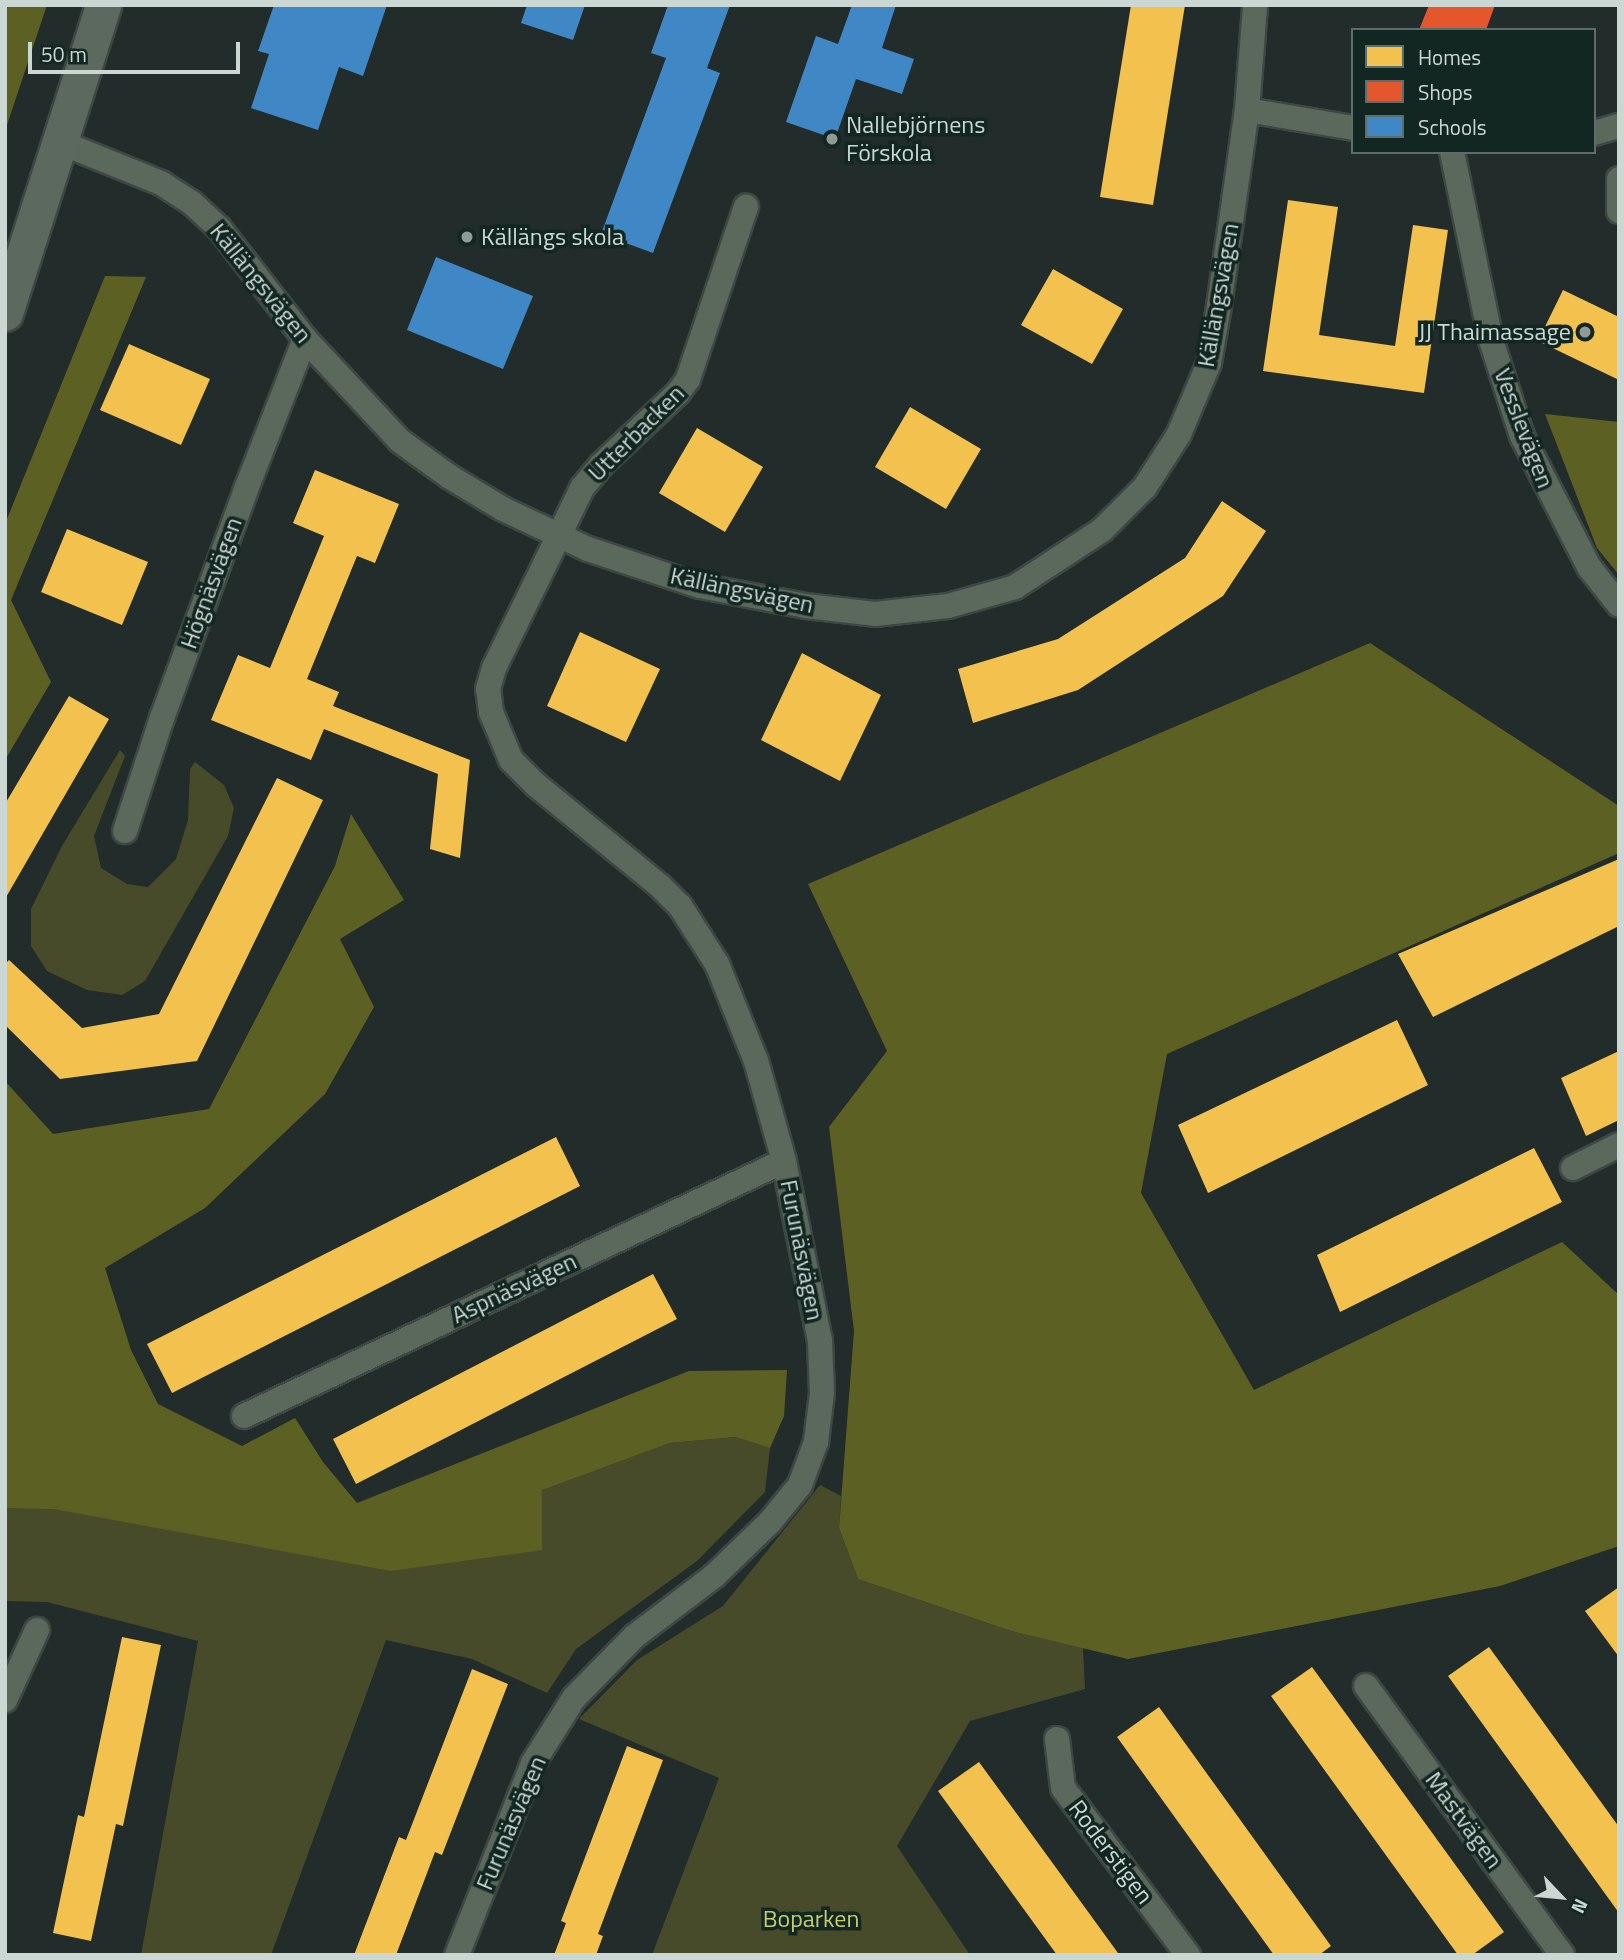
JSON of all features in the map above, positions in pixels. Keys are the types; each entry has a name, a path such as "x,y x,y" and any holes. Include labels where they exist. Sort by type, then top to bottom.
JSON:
{"main road":[{"path":"5,313 62,143 103,5"}],"street":[{"name":"Källängsvägen","path":"62,143 161,183 192,203 219,228 305,339 400,441 450,477 503,509 558,536 700,586 806,606 875,614 961,602 1014,587 1102,530 1145,487 1179,435 1209,363 1247,110 1255,5"},
{"path":"1247,110 1351,128"},
{"path":"1596,132 1619,126"},
{"name":"Vesslevägen","path":"1452,154 1491,340 1521,436 1557,510 1589,567 1619,605"},
{"path":"1619,179 1619,211"},
{"name":"Utterbacken","path":"558,536 582,488 601,465 678,393 688,379 746,207"},
{"name":"Högnäsvägen","path":"125,831 162,718 305,339"},
{"name":"Furunäsvägen","path":"457,1955 533,1763 574,1698 635,1636 714,1576 744,1548 800,1485 816,1442 822,1393 820,1341 784,1160 756,1061 718,964 680,906 660,886 536,785 511,760 491,712 488,689 494,668 558,536"},
{"path":"1573,1168 1619,1145"},
{"name":"Aspnäsvägen","path":"244,1416 784,1160"},
{"path":"5,1699 37,1630"},
{"name":"Mastvägen","path":"1366,1686 1562,1955"},
{"name":"Roderstigen","path":"1056,1739 1063,1788 1188,1955"}],"green space":[{"path":"5,5 47,5 5,131"},
{"path":"105,276 146,277 11,600 51,682 5,760 5,524"},
{"path":"1545,414 1619,422 1619,575 1597,548"},
{"path":"1370,643 1619,806 1619,853 1167,1054 1141,1193 1254,1390 1562,1242 1619,1295 1619,1546 1500,1586 1128,1659 1011,1631 858,1579 839,1528 854,1331 829,1127 887,1051 808,884"},
{"path":"120,750 125,756 94,836 101,868 127,884 148,887 176,859 188,820 190,769 195,762 224,785 234,808 228,836 145,981 122,995 87,990 47,971 31,946 31,909 62,846"},
{"path":"351,814 404,900 340,939 374,1007 325,1094 205,1208 105,1268 131,1350 158,1404 242,1446 295,1418 323,1462 357,1503 689,1371 787,1370 784,1416 770,1448 736,1437 670,1443 542,1490 542,1550 390,1571 54,1509 5,1508 5,1081 53,1134 209,1109 335,866"},
{"path":"737,1437 770,1448 765,1492 697,1561 576,1649 547,1693 472,1659 386,1640 271,1955 141,1955 198,1641 47,1602 5,1601 5,1508 54,1508 390,1571 541,1490 670,1443"},
{"name":"Boparken","path":"820,1485 841,1496 839,1528 858,1579 1011,1631 1083,1648 1085,1689 970,1721 897,1846 970,1955 652,1955 719,1778 579,1719 637,1660 723,1606"}],"building: Homes":[{"path":"1131,5 1185,5 1153,205 1100,197"},
{"path":"1288,200 1338,207 1319,335 1395,346 1413,225 1448,230 1424,393 1263,371"},
{"path":"1053,269 1123,309 1092,364 1021,325"},
{"path":"1563,290 1619,317 1619,380 1538,341"},
{"path":"129,344 210,379 181,445 100,410"},
{"path":"910,407 981,449 946,509 875,467"},
{"path":"697,428 763,467 725,532 659,493"},
{"path":"315,470 399,504 375,563 357,556 307,679 339,692 333,706 470,760 460,858 430,849 438,774 324,729 311,760 211,720 238,655 270,668 324,536 293,523"},
{"path":"1222,501 1266,531 1223,596 1078,690 973,723 958,669 1058,639 1185,558"},
{"path":"67,529 148,562 122,625 41,592"},
{"path":"580,632 660,669 626,742 547,706"},
{"path":"802,653 881,695 840,781 761,740"},
{"path":"69,696 109,719 5,899 5,804"},
{"path":"277,778 323,800 197,1061 60,1079 5,1025 5,964 9,960 82,1028 159,1014"},
{"path":"1619,859 1619,926 1433,1017 1398,954"},
{"path":"1397,1020 1428,1085 1208,1193 1178,1125"},
{"path":"1619,1051 1619,1120 1586,1136 1561,1078"},
{"path":"556,1137 580,1186 172,1393 147,1344"},
{"path":"1534,1148 1562,1202 1340,1312 1317,1255"},
{"path":"653,1274 677,1319 356,1484 333,1439"},
{"path":"1619,1587 1619,1657 1585,1611"},
{"path":"122,1637 161,1645 123,1826 116,1824 91,1941 53,1933 78,1815 84,1817"},
{"path":"1489,1647 1619,1827 1619,1913 1448,1676"},
{"path":"1312,1667 1504,1932 1472,1955 1458,1955 1271,1696"},
{"path":"472,1669 508,1684 442,1855 435,1852 396,1955 354,1955 399,1837 406,1840"},
{"path":"1159,1707 1331,1946 1319,1955 1274,1955 1117,1737"},
{"path":"627,1746 663,1760 598,1934 603,1936 596,1955 554,1955 566,1923 561,1921"},
{"path":"979,1762 1118,1953 1057,1955 938,1791"}],"building: Shops":[{"path":"1429,5 1495,5 1487,28 1420,28"}],"building: Schools":[{"path":"274,5 387,5 363,76 339,67 318,130 251,108 269,54 258,51"},
{"path":"527,5 585,5 573,40 521,23"},
{"path":"668,5 730,5 707,68 720,73 653,253 601,234 666,58 651,53"},
{"path":"852,5 896,5 882,48 914,59 902,94 856,79 835,139 786,122 816,36 838,44"},
{"path":"436,257 533,296 503,369 407,330"}],"place":[{"name":"Nallebjörnens Förskola","path":"832,139"},
{"name":"Källängs skola","path":"467,237"},
{"name":"JJ Thaimassage","path":"1585,332"}]}
